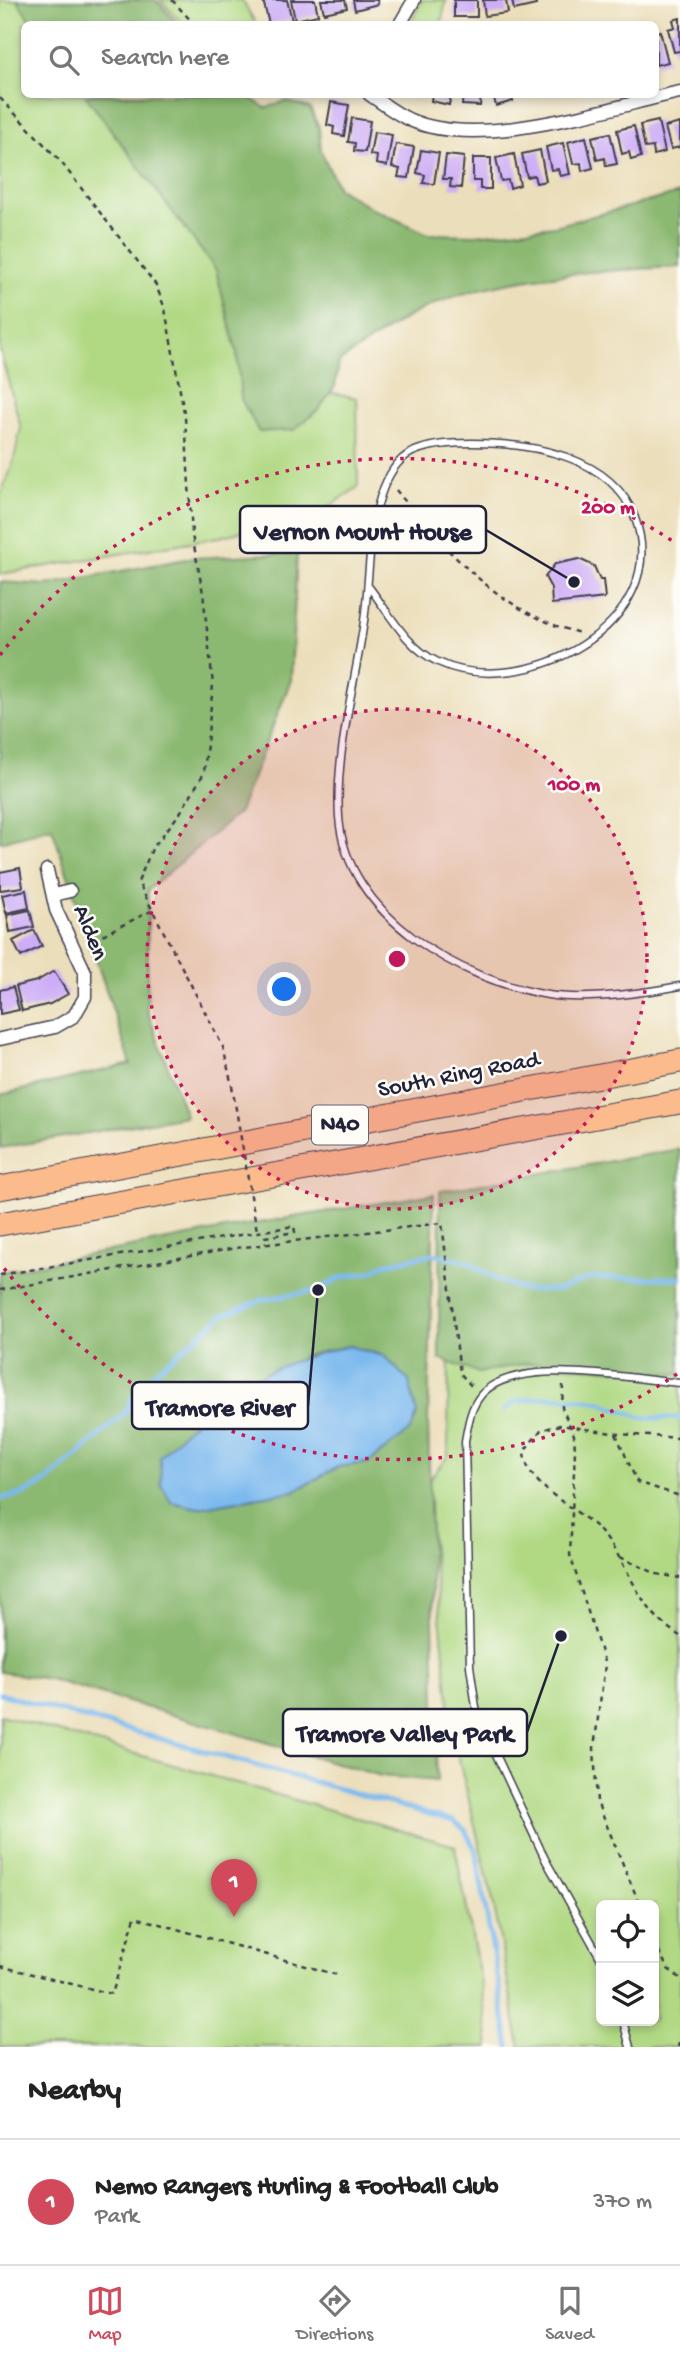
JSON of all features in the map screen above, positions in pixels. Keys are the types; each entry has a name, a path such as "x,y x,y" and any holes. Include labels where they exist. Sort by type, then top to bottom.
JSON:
{"highway":[{"name":"South Ring Road","path":"0,1188 680,1061"},
{"name":"N40","path":"0,1224 680,1102"},
{"path":"631,1111 680,1108"}],"street":[{"path":"402,21 414,0"},
{"path":"659,97 680,92"},
{"path":"375,98 411,121 466,132 520,127 653,98"},
{"name":"Alden","path":"0,1039 55,1027 74,1016 85,997 85,972 70,945 47,870"},
{"path":"53,895 70,891"}],"lane":[{"path":"369,587 415,648 438,662 461,670 492,674 524,671 559,657 594,636 618,617 636,583 641,551 635,518 619,491 558,453 527,445 454,443 425,448 403,457 388,480 372,537 369,587 340,777 339,819 351,867 369,896 389,918 414,938 457,964 549,995 583,995 680,986"},
{"path":"596,1950 534,1837 483,1730 473,1698 465,1441 472,1410 480,1396 499,1381 531,1372 680,1383"},
{"path":"624,2026 630,2047"}],"path":[{"path":"172,0 191,21"},
{"path":"0,98 61,162 139,261 156,285 165,309 185,418 192,535 203,593 213,685 204,773 142,869 138,882 223,1047 257,1231"},
{"path":"388,480 427,529 496,593 522,609 559,626 594,636"},
{"path":"85,972 92,940 151,911"},
{"path":"0,1290 141,1263 266,1244 442,1223 460,1373 480,1396"},
{"path":"0,1275 294,1226 295,1232 265,1237 266,1244"},
{"path":"563,1389 562,1408 575,1451 570,1555 605,1665 594,1748 597,1802 638,1900"},
{"path":"680,1438 551,1425 541,1430 524,1451 524,1460 536,1479 573,1507 609,1540 639,1597 653,1616 680,1636"},
{"path":"615,1433 636,1482 680,1496"},
{"path":"620,1557 657,1574 680,1578"},
{"path":"0,1966 112,1994 135,1917 341,1976"},
{"path":"659,1952 668,1969 680,1978"},
{"path":"678,2047 680,2038"}],"green space":[{"path":"0,0 116,0 135,21 21,21 21,98 199,98 300,386 357,398 358,487 324,510 220,537 0,574 0,495 13,463 21,428 0,351"},
{"path":"17,0 156,0 175,21 31,21"},
{"path":"160,0 242,0 254,21 180,21"},
{"path":"422,0 446,0 442,21 412,21"},
{"path":"87,98 250,98 266,108 286,101 310,108 319,127 321,151 338,188 373,209 428,234 475,235 555,226 680,193 680,267 542,277 441,301 402,320 339,362 335,386 319,409 294,430 259,432 241,399 237,354 216,270"},
{"path":"297,553 291,680 239,812 148,890 147,1010 186,1116 0,1148 0,1095 131,1064 52,828 0,842 0,582 46,585 191,558"},
{"path":"680,1149 680,1374 528,1363 479,1373 439,1359 440,1191"},
{"path":"680,1165 680,2047 520,2047 493,1901 452,1730 426,1484 448,1456 450,1213"},
{"path":"434,1194 428,1421 437,1781 381,1776 49,1679 0,1672 0,1272 246,1225","holes":["349,1346 384,1356 368,1462 338,1467 294,1491 302,1356"]},
{"path":"0,1715 455,1846 482,1989 489,2047 0,2047"}],"water":[{"path":"349,1346 384,1356 409,1381 417,1414 411,1430 368,1463 338,1467 294,1491 198,1508 171,1502 161,1484 160,1457 202,1415 245,1384 268,1372 320,1353"}],"building":[{"path":"263,0 287,0 292,20 268,21"},
{"path":"291,0 315,0 318,15 295,20"},
{"path":"321,0 345,0 347,8 324,13"},
{"path":"353,0 377,0 378,4 355,10"},
{"path":"454,0 477,0 477,17 454,17"},
{"path":"483,0 506,0 508,13 485,16"},
{"path":"512,0 535,0 536,5 514,10"},
{"path":"680,18 680,51 674,52 668,29 675,27 673,20"},
{"path":"659,31 668,62 659,64"},
{"path":"431,98 450,98 449,105 431,101"},
{"path":"463,98 481,98 480,106 462,105"},
{"path":"494,98 512,98 513,101 496,106"},
{"path":"331,102 349,105 344,136 333,134 334,127 327,125"},
{"path":"352,118 370,121 365,152 354,151 355,143 348,142"},
{"path":"658,121 665,152 654,155 653,147 645,148 640,125"},
{"path":"680,123 680,147 671,149 665,127"},
{"path":"634,126 641,157 631,160 629,152 622,154 617,130"},
{"path":"374,132 392,135 387,166 376,164 377,156 370,155"},
{"path":"610,133 617,164 606,166 605,158 597,160 592,137"},
{"path":"586,137 593,168 582,171 581,163 573,164 568,142"},
{"path":"563,143 570,174 560,176 558,169 551,170 546,147"},
{"path":"396,144 414,147 409,178 398,177 400,169 392,167"},
{"path":"421,150 439,153 434,184 423,183 425,175 417,173"},
{"path":"540,150 546,181 536,183 534,175 527,177 522,154"},
{"path":"514,154 520,185 510,188 508,180 501,181 496,158"},
{"path":"446,155 464,157 461,188 450,187 451,179 443,179"},
{"path":"473,158 491,158 491,189 480,189 480,181 473,181"},
{"path":"579,559 594,566 600,580 603,580 605,598 552,604 551,588 545,577 555,564"},
{"path":"20,868 23,887 0,890 0,872"},
{"path":"26,890 29,908 6,913 2,895"},
{"path":"30,910 34,927 10,932 7,915"},
{"path":"34,930 42,946 21,957 13,941"},
{"path":"54,971 68,994 50,1004 22,1011 16,986 37,981"},
{"path":"13,987 19,1010 0,1014 0,990"}],"waterway":[{"path":"0,1499 23,1494 47,1481 124,1414 133,1397 156,1371 223,1315 262,1300 318,1290 342,1277 371,1272 385,1264 433,1254 466,1261 497,1280 525,1290 558,1290 590,1278 680,1278"},
{"path":"504,1410 517,1401 548,1397 596,1401 643,1418 680,1418"},
{"path":"0,1694 454,1821 465,1830 476,1851 509,2047"}],"place":[{"name":"Vernon Mount House","path":"574,582"},
{"name":"Tramore River","path":"318,1290"},
{"name":"Tramore Valley Park","path":"561,1636"},
{"name":"Nemo Rangers Hurling & Football Club","path":"234,1917"}]}
